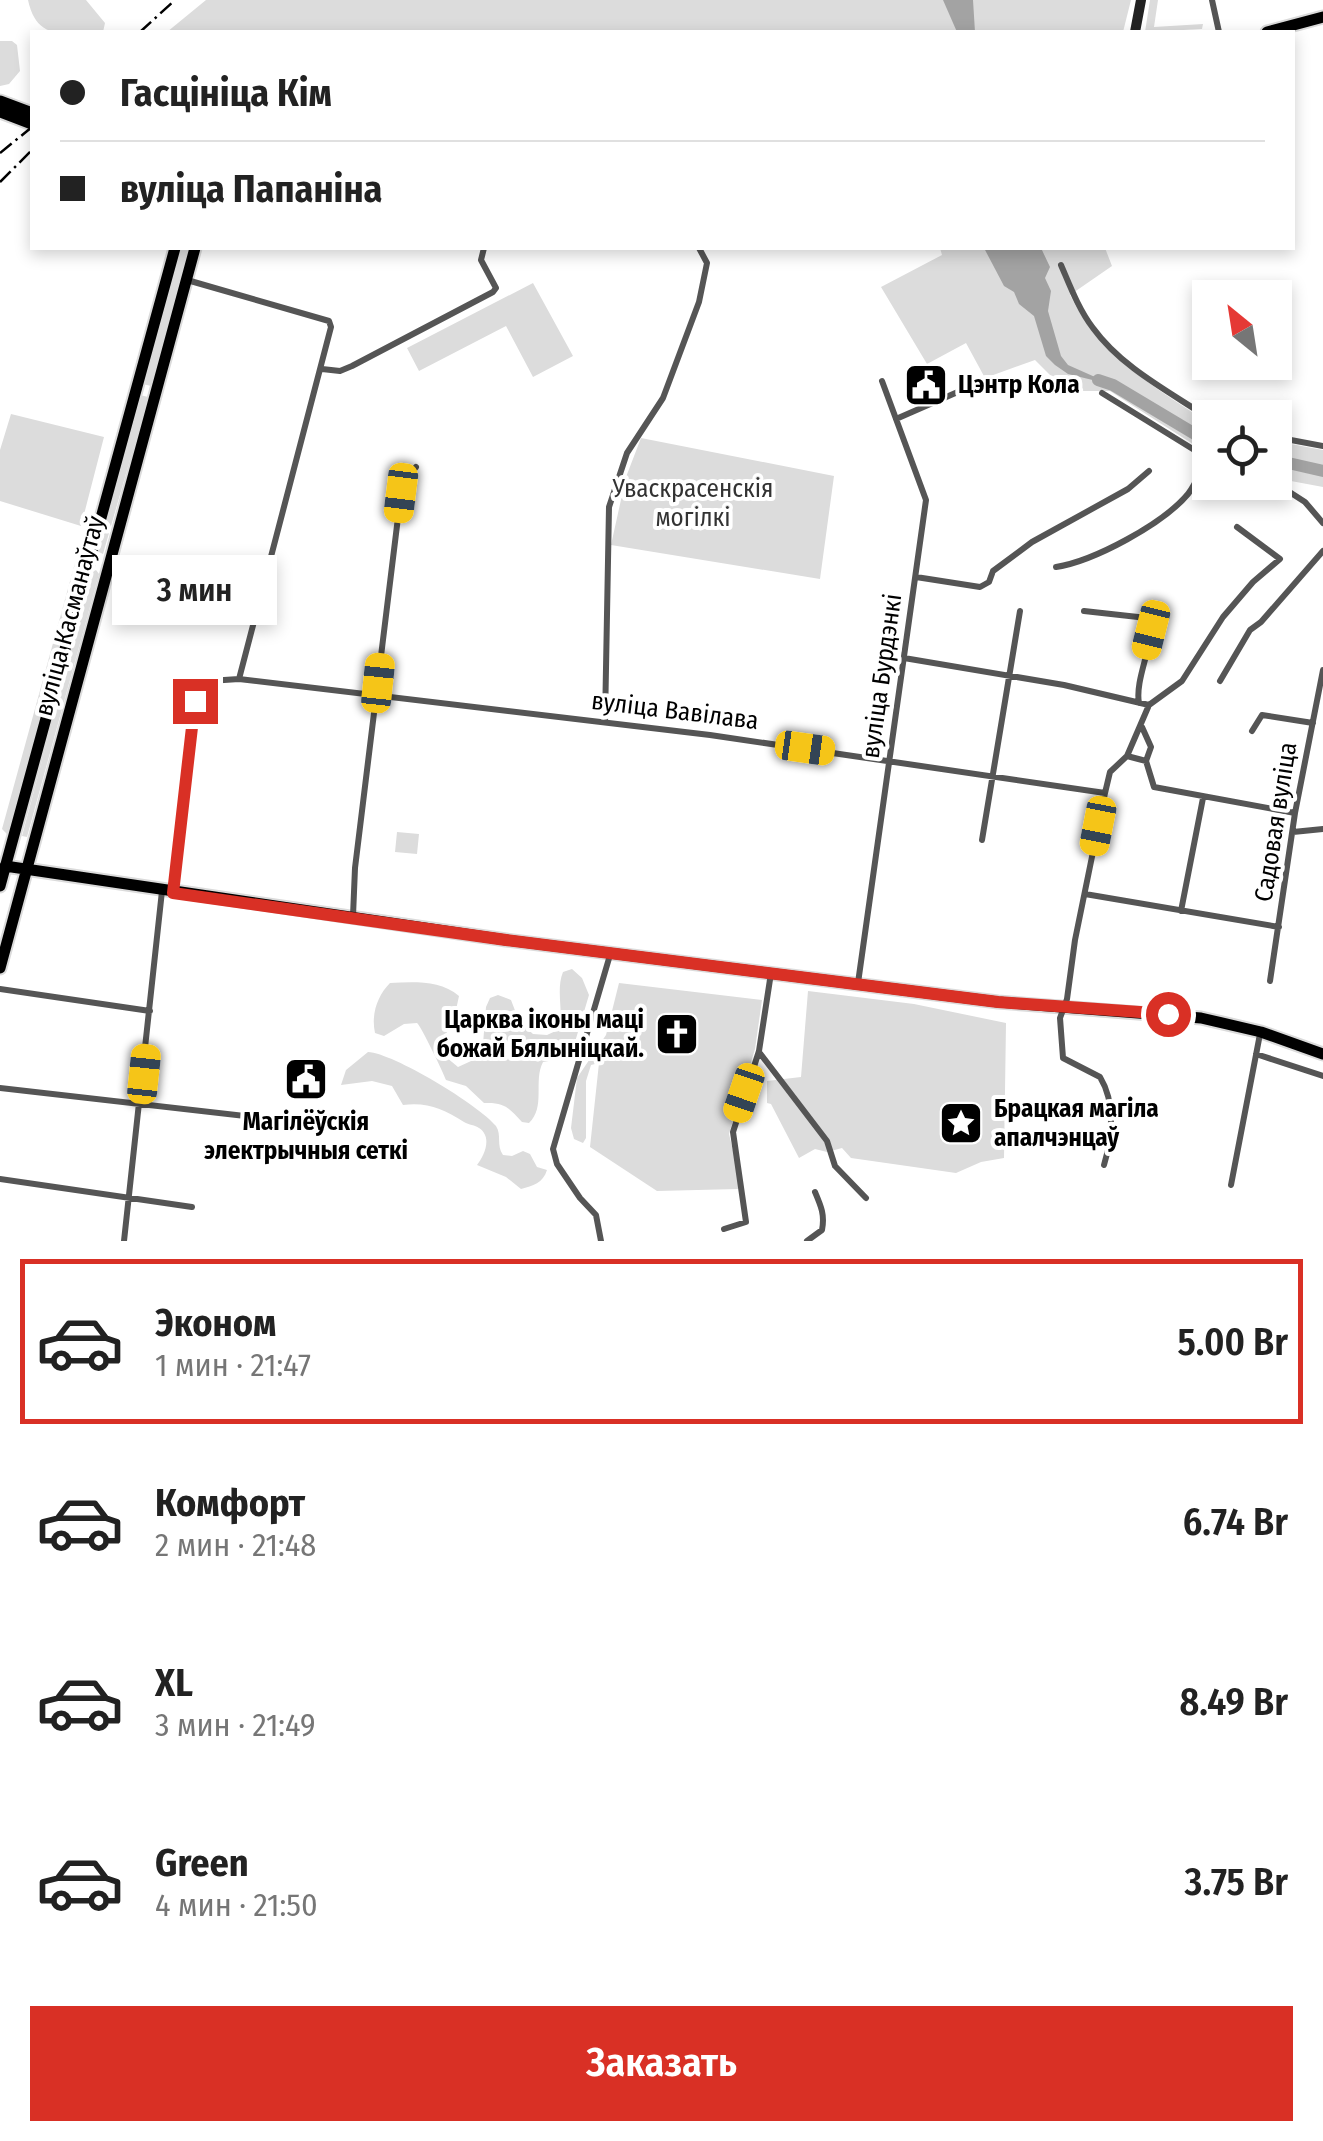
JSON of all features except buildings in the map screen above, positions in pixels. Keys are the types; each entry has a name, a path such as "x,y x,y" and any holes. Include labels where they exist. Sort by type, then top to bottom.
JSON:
{"main road":[{"path":"1135,30 1141,0"},
{"path":"1277,30 1323,21"},
{"path":"1295,34 1323,21"},
{"path":"0,101 30,112"},
{"path":"0,112 30,123"},
{"name":"вуліца Касманаўтаў","path":"0,886 2,865 175,250"},
{"name":"вуліца Касманаўтаў","path":"0,968 150,406 197,250"},
{"path":"2,865 167,892 610,953 1064,1008 1168,1014 1261,1032 1323,1054"}],"street":[{"path":"1212,0 1218,30"},
{"path":"322,369 340,371 352,366 493,292 496,288 481,260 484,250"},
{"path":"605,722 609,507 627,453 663,398 699,302 707,263 700,250"},
{"path":"1060,265 1085,317 1107,346 1192,406"},
{"path":"124,1241 150,1011 197,690 209,681 238,679 332,328 329,321 188,278"},
{"name":"вуліца Бурдэнкі","path":"858,984 926,500 882,381"},
{"path":"896,419 976,384"},
{"path":"1102,393 1192,449"},
{"path":"1292,440 1323,446"},
{"path":"353,917 355,868 401,493 404,481 416,467"},
{"path":"916,577 980,587 989,582 993,571 1032,542 1128,489 1149,471"},
{"path":"1056,567 1070,565 1116,544 1167,514 1192,487"},
{"path":"1292,494 1323,522"},
{"path":"1104,1166 1111,1144 1109,1100 1100,1077 1063,1058 1060,1018 1105,793 1110,772 1126,756 1149,706 1182,681 1252,582 1280,560 1237,528"},
{"path":"1220,681 1250,630 1262,622 1323,550"},
{"path":"1084,610 1147,618 1150,622 1138,680 1140,703"},
{"path":"982,840 1020,611"},
{"path":"904,658 1149,706"},
{"name":"Садовая вуліца","path":"1270,980 1295,813 1323,670"},
{"name":"вуліца Вавілава","path":"238,679 605,722 1105,793"},
{"path":"1252,732 1262,715 1313,722"},
{"path":"1142,726 1151,747 1146,761 1154,787 1295,813"},
{"path":"1126,756 1146,761"},
{"path":"1181,911 1203,798"},
{"path":"1293,832 1323,829"},
{"path":"1084,894 1279,927"},
{"path":"601,1241 596,1215 557,1164 554,1150 610,953"},
{"path":"724,1229 746,1222 733,1132 759,1051 772,973"},
{"path":"0,989 150,1011"},
{"path":"1231,1185 1261,1032"},
{"path":"759,1051 828,1141 835,1166 866,1198"},
{"path":"1256,1054 1323,1076"},
{"path":"0,1088 281,1120"},
{"path":"0,1179 192,1208"},
{"path":"807,1241 822,1230 824,1222 824,1210 815,1192"}],"green space":[{"path":"28,0 86,0 105,23 103,30 49,30 32,14"},
{"path":"206,0 1131,0 1124,30 169,30"},
{"path":"1150,0 1158,0 1154,27 1203,24 1202,29 1145,30"},
{"path":"0,41 17,45 20,71 9,84 0,86"},
{"path":"180,250 187,250 151,386 143,384"},
{"path":"941,250 1106,250 1112,266 1070,295 1096,336 1113,353 1192,412 1192,443 1110,391 1077,391 1059,384 1035,360 985,378 966,343 927,364 881,287 942,255"},
{"path":"533,283 573,356 533,377 506,326 419,371 407,348"},
{"path":"140,395 148,397 103,554 97,551"},
{"path":"11,414 104,437 81,526 0,501 0,450"},
{"name":"Уваскрасенскія могілкі","path":"641,438 834,476 820,579 611,545 626,477"},
{"path":"1292,444 1323,450 1323,487 1292,481"},
{"path":"81,562 8,835 2,829 75,563"},
{"path":"96,570 99,574 27,837 22,836 92,572"},
{"path":"397,832 419,834 417,854 395,852"},
{"path":"572,969 582,978 589,995 572,1052 543,1062 537,1109 529,1123 522,1122 502,1105 484,1103 466,1086 446,1080 417,1023 404,1024 384,1036 375,1033 376,1006 390,983 444,987 459,996 454,1019 440,1045 458,1067 482,1056 486,1007 490,998 498,995 511,1000 519,1021 533,1034 547,1035 560,1029 561,979 563,972"},
{"path":"619,983 762,1000 755,1049 729,1134 738,1189 657,1191 590,1147 599,1063 591,1065 586,1081 586,1138 583,1143 574,1139 571,1128 577,1078 606,1035"},
{"path":"808,991 914,1004 1006,1023 1004,1158 981,1162 956,1173 851,1158 842,1148 827,1152 815,1149 799,1158 767,1103 767,1081 801,1077"},
{"path":"368,1052 415,1070 472,1106 496,1126 503,1155 523,1151 530,1154 537,1167 547,1170 543,1178 521,1189 506,1177 477,1165 486,1146 483,1132 435,1108 403,1105 392,1086 372,1081 341,1085 346,1070"}],"shaded area":[{"path":"943,0 973,0 975,30 956,30"},
{"path":"985,250 1042,250 1050,267 1045,278 1051,291 1048,311 1061,356 1068,365 1113,385 1068,374 1055,365 1046,356 1034,316 1004,286"}],"waterway":[{"path":"1098,380 1192,432"},
{"path":"1292,464 1323,471"}],"railway":[{"path":"142,30 175,0"},
{"path":"0,153 30,129"},
{"path":"0,182 30,152"}],"place":[{"name":"Цэнтр Кола","path":"926,385"},
{"name":"Царква іконы маці божай Бялыніцкай.","path":"677,1034"},
{"name":"Магілёўскія электрычныя сеткі","path":"306,1079"},
{"name":"Брацкая магіла апалчэнцаў","path":"961,1123"}],"route":[{"path":"195,701 173,893 998,1002 1168,1014"}]}
